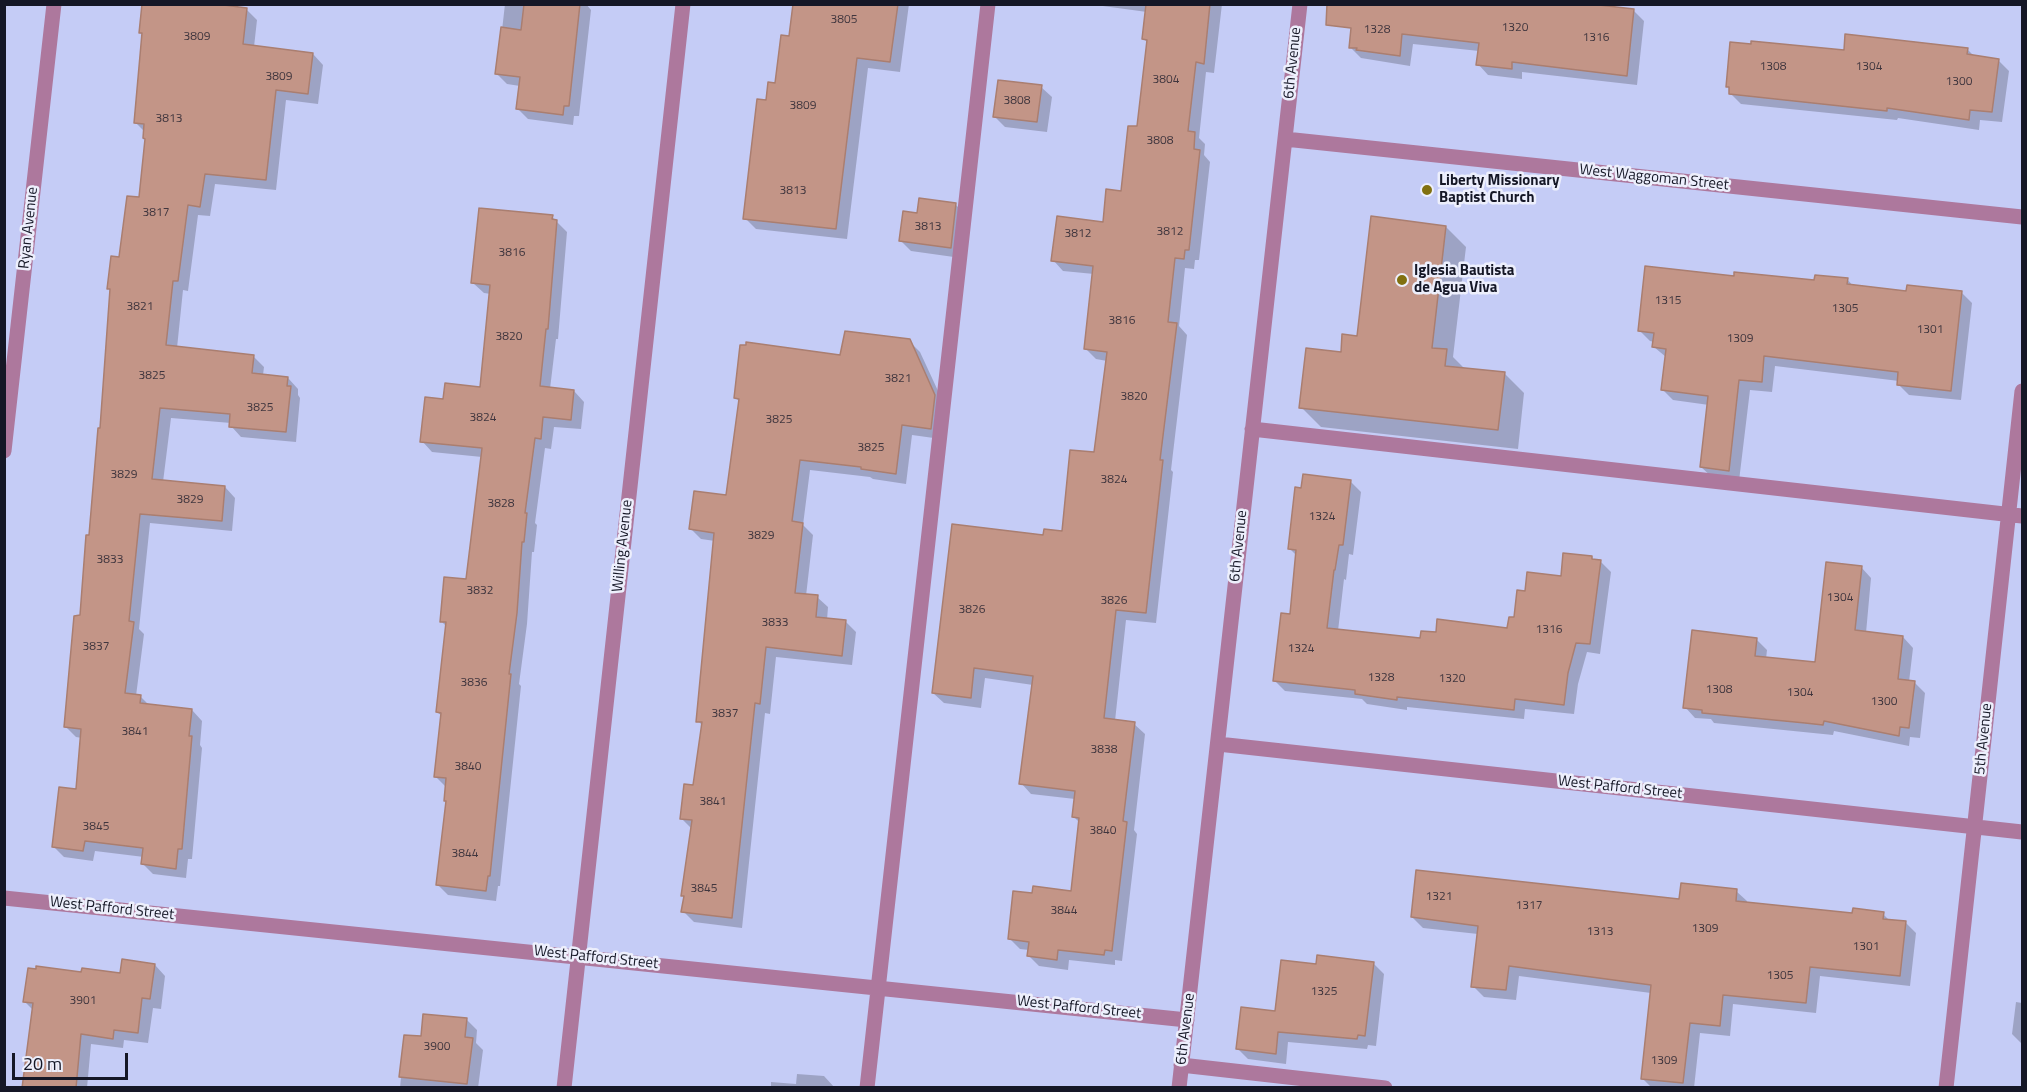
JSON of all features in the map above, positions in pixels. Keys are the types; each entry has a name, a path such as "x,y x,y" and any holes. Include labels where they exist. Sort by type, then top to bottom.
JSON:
{"street":[{"name":"Ryan Avenue","path":"4,451 54,4"},
{"name":"Willing Avenue","path":"564,1088 683,4"},
{"path":"867,1088 988,4"},
{"name":"6th Avenue","path":"1179,1088 1300,4"},
{"name":"West Waggoman Street","path":"1285,139 2022,217"},
{"name":"5th Avenue","path":"1946,1088 1975,827 2016,515 2022,391"},
{"path":"1252,429 2016,515"},
{"name":"West Pafford Street","path":"1218,744 2022,832"},
{"name":"West Pafford Street","path":"4,898 1187,1020"},
{"path":"1181,1065 1385,1088"}],"building":[{"path":"142,4 216,4 247,8 243,44 313,53 308,94 276,90 266,180 205,174 200,207 188,205 178,281 173,281 166,345 254,355 252,373 288,377 287,386 291,386 286,432 229,427 230,414 160,408 152,479 225,486 222,521 140,514 129,621 134,622 125,693 141,695 140,703 192,709 189,736 192,736 182,849 178,849 176,869 141,864 143,848 85,841 83,851 52,847 59,787 76,789 81,729 64,727 74,616 80,615 86,535 89,535 98,428 100,428 110,289 107,289 111,256 119,257 127,196 139,197 145,139 143,138 144,124 134,123 142,33 139,33"},
{"path":"524,4 580,4 569,106 564,106 563,115 516,109 520,77 495,74 501,27 521,30"},
{"path":"793,4 898,4 890,62 857,58 836,229 743,219 757,99 766,100 768,82 775,83 781,35 789,36"},
{"path":"1146,4 1210,4 1204,64 1196,62 1188,131 1195,132 1194,149 1200,150 1189,250 1185,250 1184,259 1175,258 1168,322 1177,323 1160,460 1163,460 1146,613 1116,610 1104,718 1135,722 1123,821 1127,822 1112,951 1105,950 1104,955 1058,950 1057,960 1027,956 1029,942 1008,939 1013,891 1032,893 1033,886 1071,891 1079,818 1072,817 1075,791 1019,784 1033,676 974,668 971,698 932,693 952,524 1043,535 1044,529 1062,531 1070,450 1094,452 1107,352 1084,349 1093,266 1051,261 1057,216 1103,222 1106,189 1121,191 1128,126 1137,126 1147,40 1142,39"},
{"path":"1327,4 1590,4 1634,9 1627,76 1512,62 1512,69 1476,65 1479,43 1402,34 1400,56 1356,50 1357,48 1349,48 1351,28 1326,25"},
{"path":"1845,34 1968,48 1967,54 1999,59 1992,112 1970,110 1969,120 1887,108 1887,111 1729,94 1729,87 1726,87 1730,42 1751,44 1751,41 1844,50"},
{"path":"998,80 1042,85 1037,122 993,117"},
{"path":"919,198 956,203 951,248 899,241 903,211 917,213"},
{"path":"479,208 553,215 552,219 557,220 548,329 546,329 540,386 574,390 571,420 543,417 541,439 535,438 525,513 527,513 524,542 522,542 490,876 488,876 486,891 436,885 446,801 444,801 446,778 434,777 441,713 436,712 446,622 440,622 444,577 466,579 482,448 420,442 425,397 443,399 445,383 480,387 490,285 471,283"},
{"name":"Iglesia Bautista de Agua Viva","path":"1371,216 1446,226 1432,348 1447,349 1445,366 1505,372 1498,430 1299,408 1306,348 1341,352 1342,334 1357,336"},
{"path":"1645,266 1734,276 1734,272 1814,280 1815,275 1848,278 1847,284 1906,291 1907,285 1962,291 1951,391 1897,385 1898,372 1764,356 1762,382 1739,380 1729,471 1700,467 1708,396 1661,390 1666,349 1652,347 1654,333 1638,331"},
{"path":"845,331 910,339 935,395 931,429 902,425 896,474 861,469 861,467 800,460 792,521 803,523 795,593 818,595 816,617 846,620 842,656 766,647 760,704 755,703 732,918 681,912 684,896 681,896 692,820 680,819 684,784 693,785 702,722 696,722 714,533 689,529 694,491 726,495 739,399 734,398 740,345 746,345 746,342 840,355"},
{"path":"1303,474 1351,480 1343,545 1339,545 1334,570 1327,628 1420,638 1421,631 1436,632 1437,619 1507,628 1509,617 1514,617 1517,590 1525,591 1527,572 1561,576 1563,553 1592,556 1592,559 1601,560 1590,644 1576,643 1568,673 1564,705 1515,699 1514,710 1397,697 1397,700 1355,694 1355,690 1273,681 1281,613 1290,614 1296,550 1288,549 1295,487 1301,488"},
{"path":"1826,562 1862,566 1855,630 1903,636 1898,679 1915,681 1909,728 1900,727 1899,736 1824,721 1823,725 1702,713 1702,710 1683,708 1692,630 1757,638 1755,656 1815,662"},
{"path":"1416,870 1679,899 1681,883 1737,889 1736,901 1852,913 1853,908 1884,912 1883,919 1906,921 1900,976 1810,967 1806,1003 1723,995 1720,1026 1690,1023 1683,1083 1641,1079 1651,985 1509,966 1506,990 1471,987 1478,926 1411,917"},
{"path":"1317,955 1374,962 1365,1036 1358,1035 1357,1039 1278,1032 1276,1054 1236,1049 1241,1007 1275,1011 1281,960 1316,964"},
{"path":"122,959 155,964 150,999 142,998 138,1033 114,1030 113,1039 81,1034 76,1088 22,1088 33,1003 23,1002 28,968 36,969 36,966 81,972 82,968 120,973"},
{"path":"423,1014 467,1018 465,1037 473,1038 467,1084 399,1077 404,1035 421,1036"}],"place":[{"name":"Liberty Missionary Baptist Church","path":"1427,190"},
{"name":"Iglesia Bautista de Agua Viva","path":"1402,280"}]}
